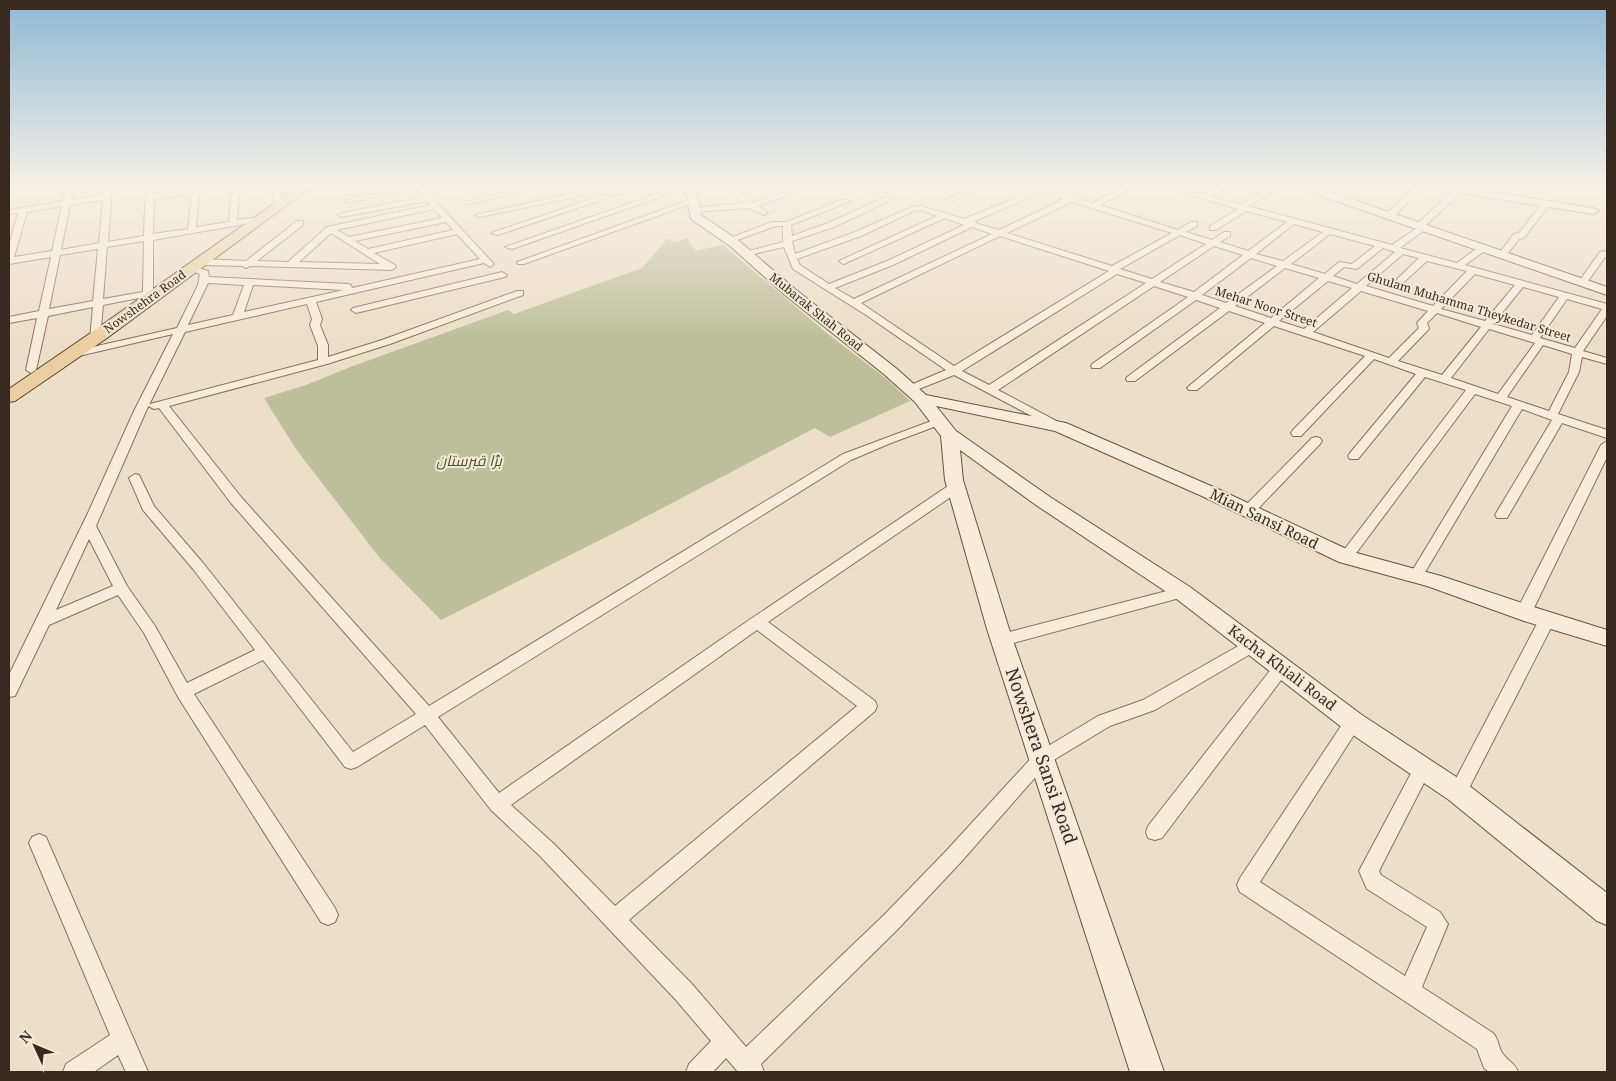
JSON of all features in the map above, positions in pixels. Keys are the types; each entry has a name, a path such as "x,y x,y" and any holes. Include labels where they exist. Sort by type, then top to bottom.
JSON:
{"main road":[{"name":"Nowshehra Road","path":"9,397 95,338 154,292 196,266 234,238"}],"street":[{"path":"15,238 9,262 146,238"},
{"path":"31,370 59,238"},
{"path":"95,338 105,238"},
{"path":"9,320 154,292 148,238"},
{"path":"225,281 280,238"},
{"path":"291,264 319,238"},
{"path":"348,240 355,238"},
{"path":"366,252 426,238"},
{"path":"356,310 505,278 466,238"},
{"path":"509,247 534,238"},
{"path":"521,262 586,238"},
{"path":"729,240 733,238"},
{"path":"788,238 796,267 854,303 954,371 992,389 1060,426"},
{"path":"745,253 797,238"},
{"name":"Mehar Noor Street","path":"792,258 846,238"},
{"path":"843,261 893,238"},
{"path":"828,287 890,263 938,238"},
{"path":"854,303 988,238"},
{"name":"Mehar Noor Street","path":"1020,238 1607,434"},
{"path":"916,394 1114,272 1114,270 1168,238"},
{"name":"Ghulam Muhamma Theykedar Street","path":"1199,238 1607,361"},
{"path":"992,389 1220,238"},
{"path":"1096,366 1195,296 1269,238"},
{"path":"1131,379 1317,238"},
{"path":"1359,238 1607,308 1577,352 1574,372 1556,416 1526,478 1502,515"},
{"path":"1306,333 1359,288 1409,238"},
{"path":"1457,238 1607,290"},
{"path":"1502,255 1515,238"},
{"path":"348,240 409,278"},
{"name":"Mubarak Shah Road","path":"729,240 916,394 944,429"},
{"path":"1192,388 1342,264 1354,267 1382,245"},
{"path":"1460,266 1483,248"},
{"path":"1583,282 1604,254 1607,255"},
{"path":"1400,281 1426,257"},
{"path":"69,355 486,260"},
{"path":"196,266 249,263 392,268"},
{"path":"9,691 89,526 141,408 204,280 205,273 196,266"},
{"path":"1392,362 1424,328 1422,323 1473,270"},
{"path":"204,280 366,288"},
{"path":"237,317 250,282"},
{"path":"1444,379 1521,283"},
{"path":"141,408 324,362 386,342 520,293"},
{"path":"1501,398 1565,296"},
{"path":"311,300 316,319 315,324 320,342 323,345 324,362"},
{"path":"1297,433 1372,355"},
{"path":"1354,456 1423,372"},
{"path":"1346,557 1473,389"},
{"name":"Mian Sansi Road","path":"916,394 953,404 1060,426 1159,469 1346,557 1416,576 1607,638"},
{"path":"162,404 236,500 427,715 497,804 547,850 684,992 750,1068 954,856 1041,759 1104,722 1142,708 1167,695 1253,645"},
{"path":"1416,576 1519,404"},
{"path":"135,478 148,507 198,566 264,653 351,762 847,457 887,440 944,429"},
{"name":"Nowshera Sansi Road","path":"944,429 956,487 1002,640 1147,1072"},
{"name":"Kacha Khiali Road","path":"944,429 1044,501 1182,592 1353,722 1458,792 1607,911"},
{"path":"1248,511 1316,441"},
{"path":"1524,612 1607,445"},
{"path":"497,804 956,487"},
{"path":"89,526 121,588 150,630 184,692 328,915"},
{"path":"43,621 121,588"},
{"path":"1002,640 1182,592"},
{"path":"1458,792 1547,620"},
{"path":"614,920 869,706 758,622"},
{"path":"184,692 264,653"},
{"path":"1155,832 1282,667"},
{"path":"1353,722 1247,885 1485,1041 1489,1045 1492,1060 1507,1072"},
{"path":"1410,991 1438,924 1434,918 1374,882 1369,871 1422,769"},
{"path":"39,843 137,1072"},
{"path":"74,1072 123,1039"},
{"path":"697,1072 727,1041"}],"green space":[{"name":"بڑا قبرستان","path":"687,238 696,251 723,245 829,335 888,380 910,401 830,437 815,428 632,524 441,620 379,557 296,449 264,398 306,385 508,310 514,314 642,268 667,239 675,242"}]}
